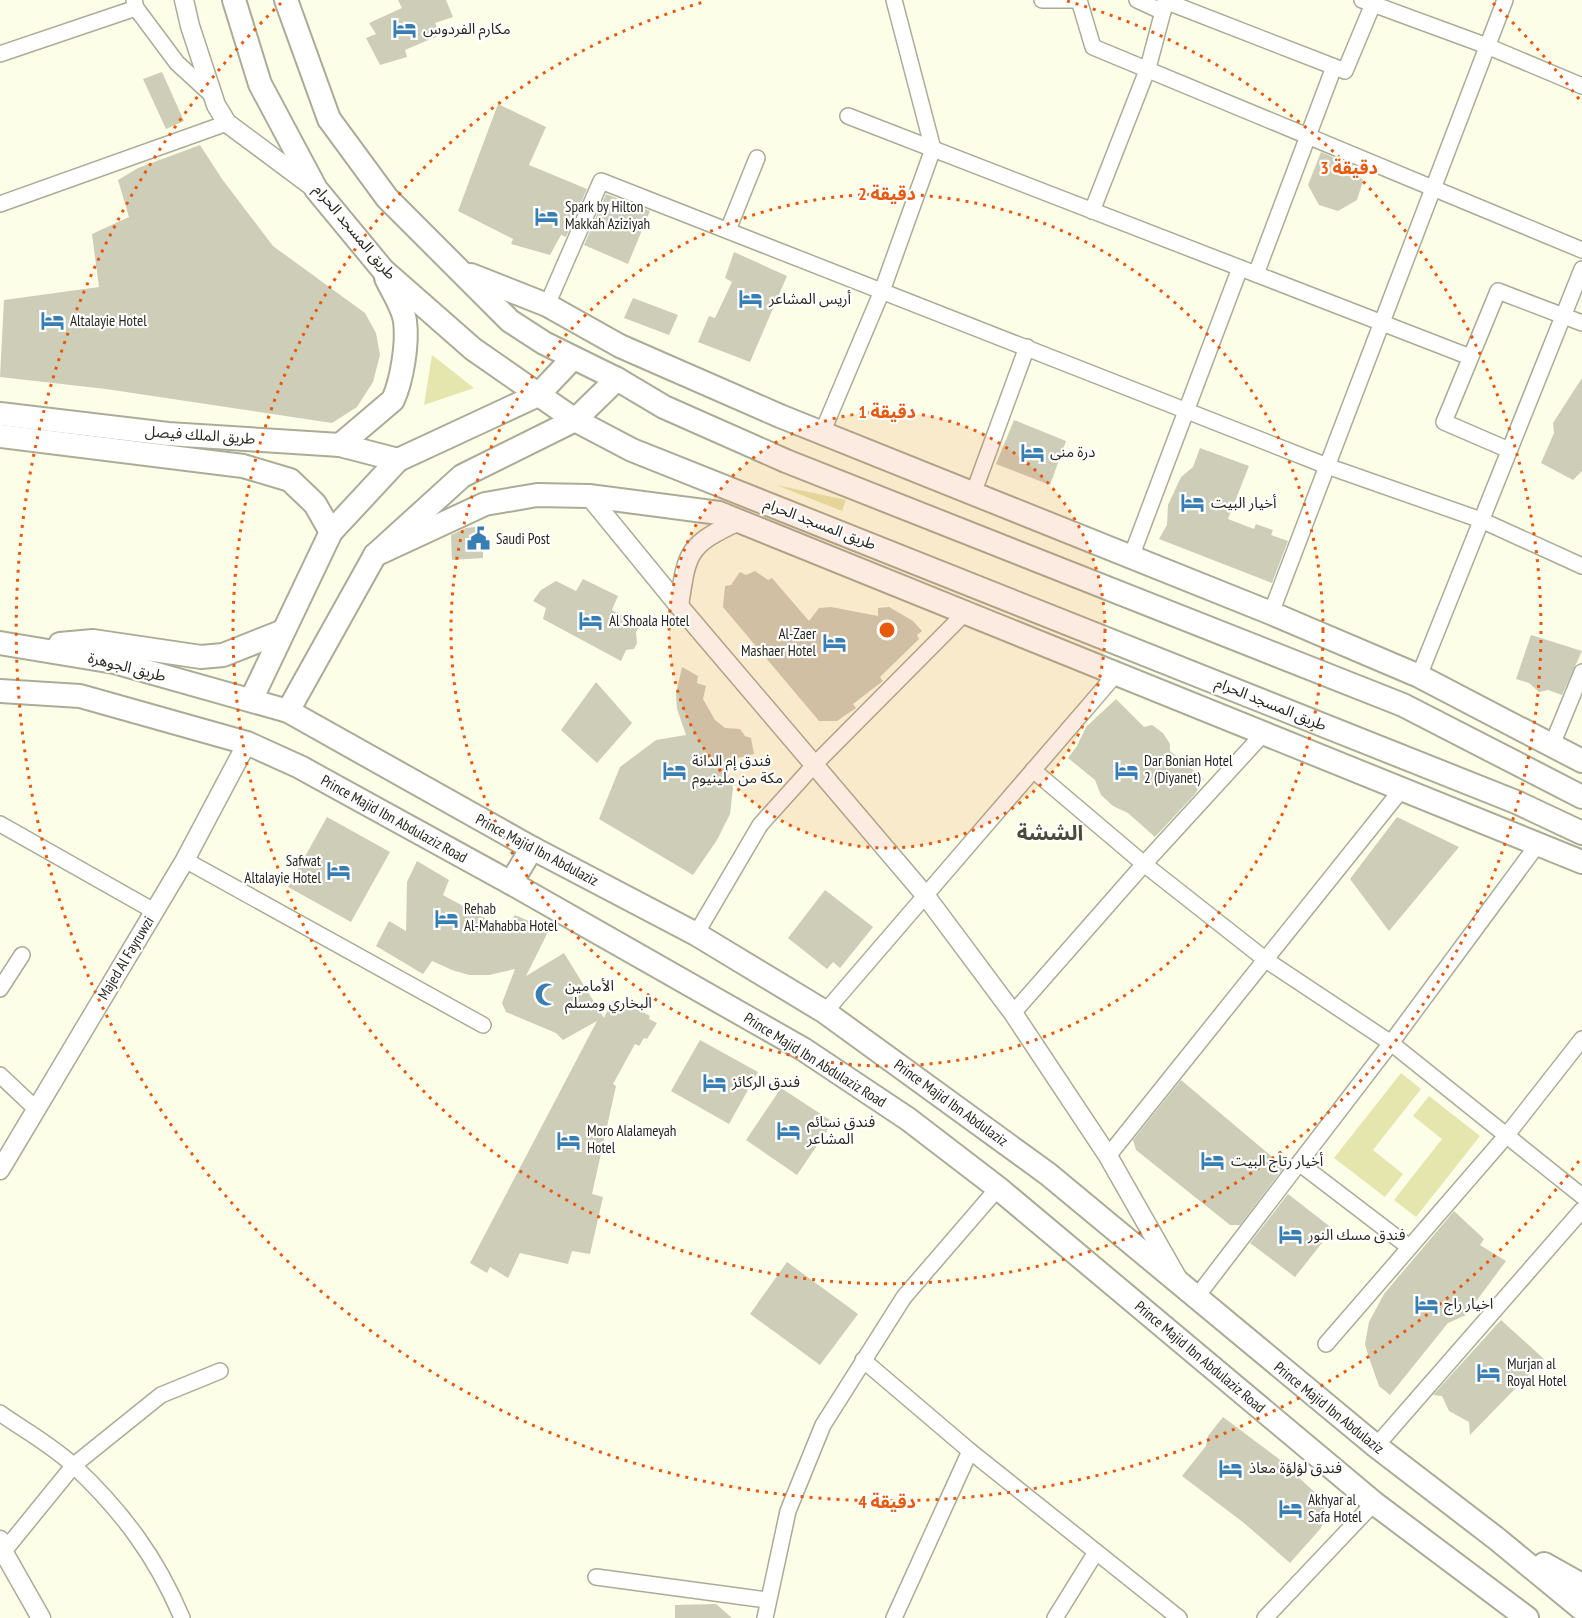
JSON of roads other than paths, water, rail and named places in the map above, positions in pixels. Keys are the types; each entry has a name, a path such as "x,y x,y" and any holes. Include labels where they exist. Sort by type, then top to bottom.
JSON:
{"main road":[{"name":"طريق المسجد الحرام","path":"234,0 260,84 316,189 383,270 473,349 575,420 632,450 1505,798 1582,833"},
{"path":"286,0 329,119 387,198 510,321 544,343 616,379 664,407 786,461 1403,705 1577,792"},
{"path":"340,445 393,400 397,390 402,369 405,320 383,270"},
{"path":"462,272 547,305 620,346 822,433 1271,613 1419,676 1582,761"},
{"path":"251,700 281,632 331,532 398,460 538,395 573,357"},
{"path":"288,711 375,555 462,476 575,420 616,379"},
{"name":"طريق الملك فيصل","path":"0,414 168,434 340,445 398,460"},
{"name":"طريق الملك فيصل","path":"0,436 243,466 290,480 315,504 331,532"},
{"path":"375,555 485,504 537,495 590,496 719,513 1582,862"},
{"path":"26,647 93,641 201,657 223,655 281,632"},
{"path":"1094,665 1107,638"},
{"name":"طريق الجوهرة","path":"0,643 114,662 251,700"},
{"name":"Prince Majid Ibn Abdulaziz Road","path":"0,691 80,696 247,742 300,767 511,883 803,1049 908,1119 998,1188 1374,1503 1527,1618"},
{"name":"Prince Majid Ibn Abdulaziz","path":"251,700 288,711 532,848 696,934 825,1012 1048,1174 1376,1446 1497,1539 1582,1610"},
{"path":"511,883 532,848"},
{"path":"1497,1539 1582,1585"},
{"path":"1488,1589 1499,1618"}],"street":[{"path":"184,0 213,96 227,123 316,189"},
{"path":"822,433 882,291 933,149 894,0"},
{"path":"1042,0 1073,0"},
{"path":"1079,0 1092,47 1582,250"},
{"path":"1137,0 1164,4 1345,71 1367,2 1488,46 1582,86"},
{"path":"1271,613 1505,0"},
{"path":"0,54 135,4 177,63 213,96"},
{"path":"1092,211 1147,71 1164,4"},
{"path":"1256,274 1334,67"},
{"path":"848,116 1470,357"},
{"path":"0,204 227,123"},
{"path":"728,230 757,158"},
{"path":"547,305 601,181 1187,409 1327,466 1481,520 1582,566"},
{"path":"1131,557 1240,268"},
{"path":"1419,676 1582,268"},
{"path":"1509,450 1444,422 1498,291 1582,323"},
{"path":"973,494 1027,347"},
{"path":"590,496 679,606 925,895 1013,1013 1108,1156 1190,1294 1299,1163 1538,844"},
{"path":"679,606 686,561 708,536 739,521"},
{"path":"696,934 759,825 815,764 965,613"},
{"path":"1552,745 1582,672"},
{"path":"825,1012 1116,674"},
{"path":"1013,1013 1144,864 1264,733"},
{"name":"Majed Al Fayruwzi","path":"0,1170 185,860 247,742"},
{"path":"1033,770 1144,864 1266,960 1391,1043 1582,1196"},
{"path":"1108,1156 1402,789"},
{"path":"0,824 154,911"},
{"path":"185,860 483,1024"},
{"path":"0,990 22,955"},
{"path":"1326,1344 1506,1136 1582,1039"},
{"path":"0,1075 36,1109"},
{"path":"1299,1163 1408,1247"},
{"path":"765,1618 767,1600 793,1500 823,1425 904,1298 998,1188"},
{"path":"1376,1446 1582,1210"},
{"path":"863,1360 970,1451 1179,1618"},
{"path":"41,1618 1,1549 74,1465 161,1395 220,1371"},
{"path":"0,1413 74,1465 144,1542 169,1587 182,1618"},
{"path":"894,1618 970,1451"},
{"path":"1265,1618 1374,1503"},
{"path":"1055,1618 1096,1552"},
{"path":"596,1577 767,1600"}],"place":[{"name":"مكارم الفردوس","path":"405,29"},
{"name":"Spark by Hilton Makkah Aziziyah","path":"547,216"},
{"name":"أريس المشاعر","path":"751,299"},
{"name":"Altalayie Hotel","path":"52,321"},
{"name":"درة منى","path":"1032,452"},
{"name":"أخيار البيت","path":"1193,503"},
{"name":"Saudi Post","path":"478,539"},
{"name":"Al Shoala Hotel","path":"591,621"},
{"name":"Al-Zaer Mashaer Hotel","path":"834,643"},
{"name":"فندق إم الدانة مكة من ملينيوم","path":"674,770"},
{"name":"Dar Bonian Hotel 2 (Diyanet)","path":"1126,770"},
{"name":"Safwat Altalayie Hotel","path":"339,870"},
{"name":"Rehab Al-Mahabba Hotel","path":"446,918"},
{"name":"الأمامين البخاري ومسلم","path":"547,995"},
{"name":"فندق الركائز","path":"714,1082"},
{"name":"فندق نسائم المشاعر","path":"789,1131"},
{"name":"Moro Alalameyah Hotel","path":"569,1140"},
{"name":"أخيار رتاج البيت","path":"1213,1161"},
{"name":"فندق مسك النور","path":"1290,1235"},
{"name":"اخيار راج","path":"1426,1304"},
{"name":"Murjan al Royal Hotel","path":"1489,1373"},
{"name":"فندق لؤلؤة معاذ","path":"1231,1468"},
{"name":"Akhyar al Safa Hotel","path":"1290,1509"}],"district":[{"name":"الششة","path":"1050,833"}]}
